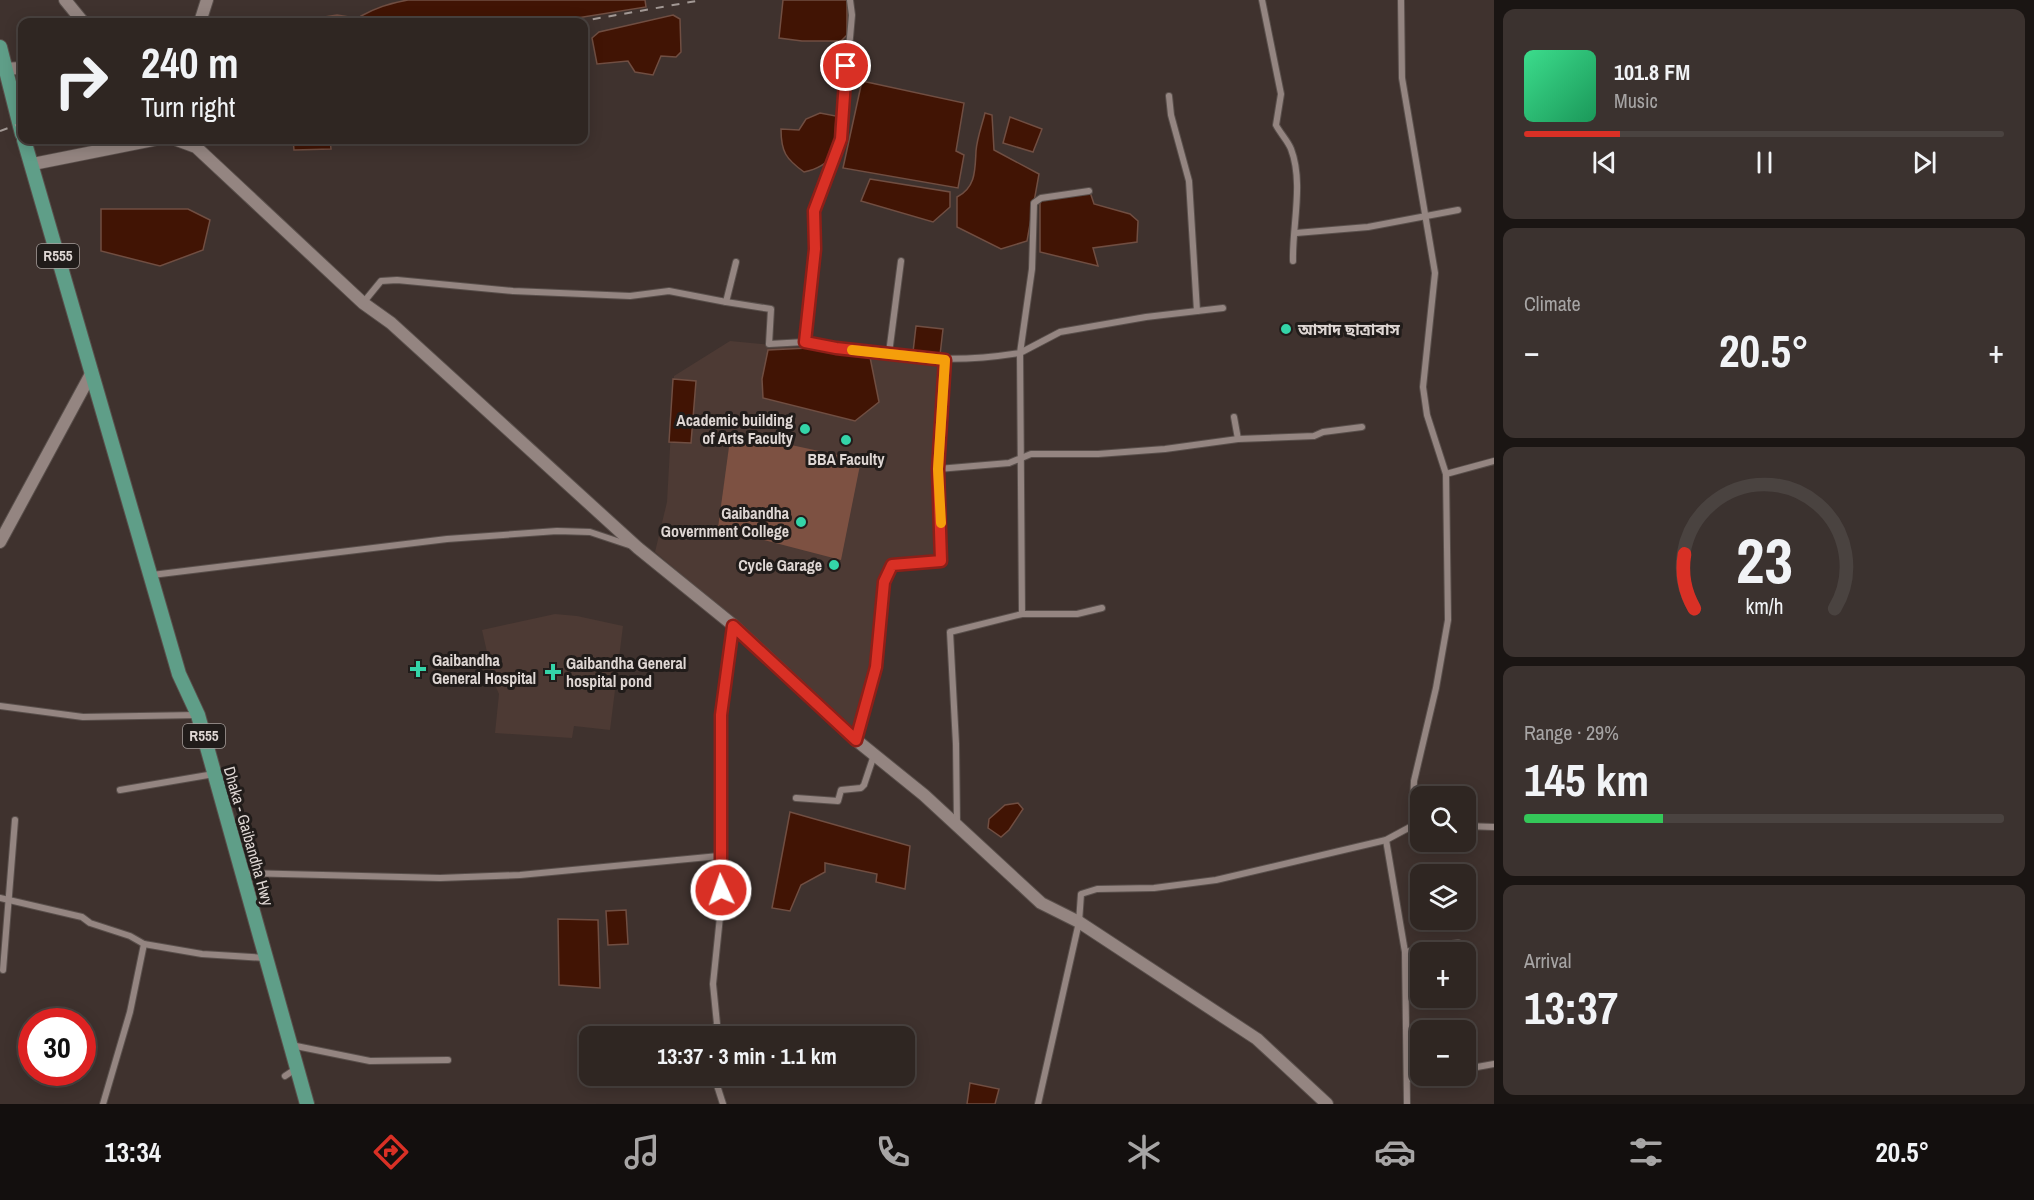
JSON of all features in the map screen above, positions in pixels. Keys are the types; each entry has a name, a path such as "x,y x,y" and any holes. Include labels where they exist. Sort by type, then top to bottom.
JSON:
{"main road":[{"path":"65,0 80,18"},
{"path":"201,18 207,0"},
{"path":"0,47 2,69 18,121"},
{"path":"2,69 18,68"},
{"name":"R555","path":"26,144 92,372"},
{"path":"33,164 133,144"},
{"path":"188,144 196,147 363,303 391,323 638,548 733,626 856,740 957,825 1041,903 1078,922 1257,1039 1327,1104"},
{"path":"0,542 92,372"},
{"name":"Dhaka - Gaibandha Hwy","path":"92,372 179,674 198,715 307,1104"}],"street":[{"path":"805,342 815,249 814,211 841,139 852,15 850,0"},
{"path":"1262,0 1281,94 1276,125 1290,147 1295,167 1296,233 1293,261"},
{"path":"1401,0 1402,78 1435,273 1423,387 1427,415 1446,474 1448,620 1436,688 1414,786"},
{"path":"1169,96 1171,115 1190,181 1197,311"},
{"path":"1022,614 1020,353 1032,269 1034,203 1041,198 1089,190"},
{"path":"1296,233 1368,227 1458,210"},
{"path":"889,353 901,261"},
{"path":"726,302 736,262"},
{"path":"363,303 381,281 397,280 513,291 630,296 669,291 771,309 769,344 805,342 836,348 945,360 1020,353 1060,332 1223,308"},
{"path":"856,740 876,667 884,582 892,565 941,561 938,469 945,360"},
{"path":"1234,417 1238,439"},
{"path":"938,469 1009,463 1031,454 1098,454 1165,449 1238,439 1314,436 1323,432 1362,427"},
{"path":"1446,474 1494,461"},
{"path":"152,575 447,539 557,531 590,532 638,548"},
{"path":"957,825 956,744 950,632 1022,614 1077,614 1102,608"},
{"path":"716,1026 713,984 721,907 719,856 721,715 733,626"},
{"path":"0,706 83,717 198,715"},
{"path":"796,798 838,801 841,789 861,788 864,785 874,755"},
{"path":"120,790 214,774"},
{"path":"3,970 15,820"},
{"path":"1476,826 1494,827"},
{"path":"1038,1104 1078,922 1081,894 1097,890 1154,888 1216,880 1386,840 1410,827"},
{"path":"1386,840 1405,952 1408,1030 1407,1104"},
{"path":"243,873 440,878 520,875 719,856"},
{"path":"0,898 82,917 90,923 144,944 202,954 266,958"},
{"path":"103,1104 130,1012 144,944"},
{"path":"1405,952 1410,951"},
{"path":"291,1045 370,1061 448,1060"},
{"path":"1476,1067 1494,1064"},
{"path":"285,1076 297,1068"},
{"path":"717,1086 723,1104"}],"shaded area":[{"path":"408,0 645,0 646,7 577,18 362,18 361,16 395,2"},
{"path":"783,0 847,0 847,35 841,41 802,41 779,38"},
{"path":"337,15 350,18 318,18"},
{"path":"673,15 680,19 681,52 676,57 661,56 653,75 635,72 628,61 597,64 592,38 599,32"},
{"path":"862,81 964,103 956,151 964,155 958,188 843,168"},
{"path":"820,113 836,116 832,153 823,164 804,172 786,154 782,144 781,129 799,130 806,119"},
{"path":"985,113 992,115 994,150 1039,174 1027,241 1001,249 957,227 957,197 968,188 975,171 977,141"},
{"path":"1010,117 1042,129 1033,152 1003,143"},
{"path":"293,144 330,144 331,149 294,150"},
{"path":"870,179 950,192 950,207 933,222 861,201"},
{"path":"1090,192 1094,204 1130,214 1138,221 1137,242 1093,248 1098,266 1040,252 1040,199"},
{"path":"101,209 188,209 210,220 203,250 160,266 101,251"},
{"path":"916,326 943,329 940,355 913,352"},
{"name":"Gaibandha Government College","path":"730,341 945,361 936,468 941,560 892,564 856,733 737,622 655,552 667,502 674,376"},
{"path":"808,348 870,357 879,402 855,421 763,398 762,379 768,350"},
{"path":"673,379 696,381 691,443 669,442"},
{"path":"731,432 861,460 841,560 718,528"},
{"name":"Gaibandha General hospital pond","path":"555,614 577,616 623,626 610,730 574,726 572,738 495,733 499,694 494,683 482,630"},
{"path":"1018,803 1023,809 1009,830 1001,837 988,828 989,819 1005,805"},
{"path":"790,812 910,846 905,889 876,882 877,874 825,863 825,872 801,885 790,911 772,908"},
{"path":"626,910 628,944 608,945 606,911"},
{"path":"558,919 598,920 600,988 559,985"},
{"path":"970,1083 999,1089 995,1104 967,1104"}],"railway":[{"path":"588,20 702,0"},
{"path":"0,131 18,124"}],"slow traffic":[{"path":"852,350 945,360 938,469 941,523"}],"place":[{"name":"আসাদ ছাত্রাবাস","path":"1286,329"},
{"name":"Academic building of Arts Faculty","path":"805,429"},
{"name":"BBA Faculty","path":"846,440"},
{"name":"Gaibandha Government College","path":"801,522"},
{"name":"Cycle Garage","path":"834,565"},
{"name":"Gaibandha General Hospital","path":"418,669"},
{"name":"Gaibandha General hospital pond","path":"553,672"}],"route":[{"path":"721,890 719,856 721,715 733,626 806,691 856,740 876,667 884,582 892,565 941,561 943,548 938,469 945,360 836,348 805,342 815,249 814,211 841,139 846,66"}]}
